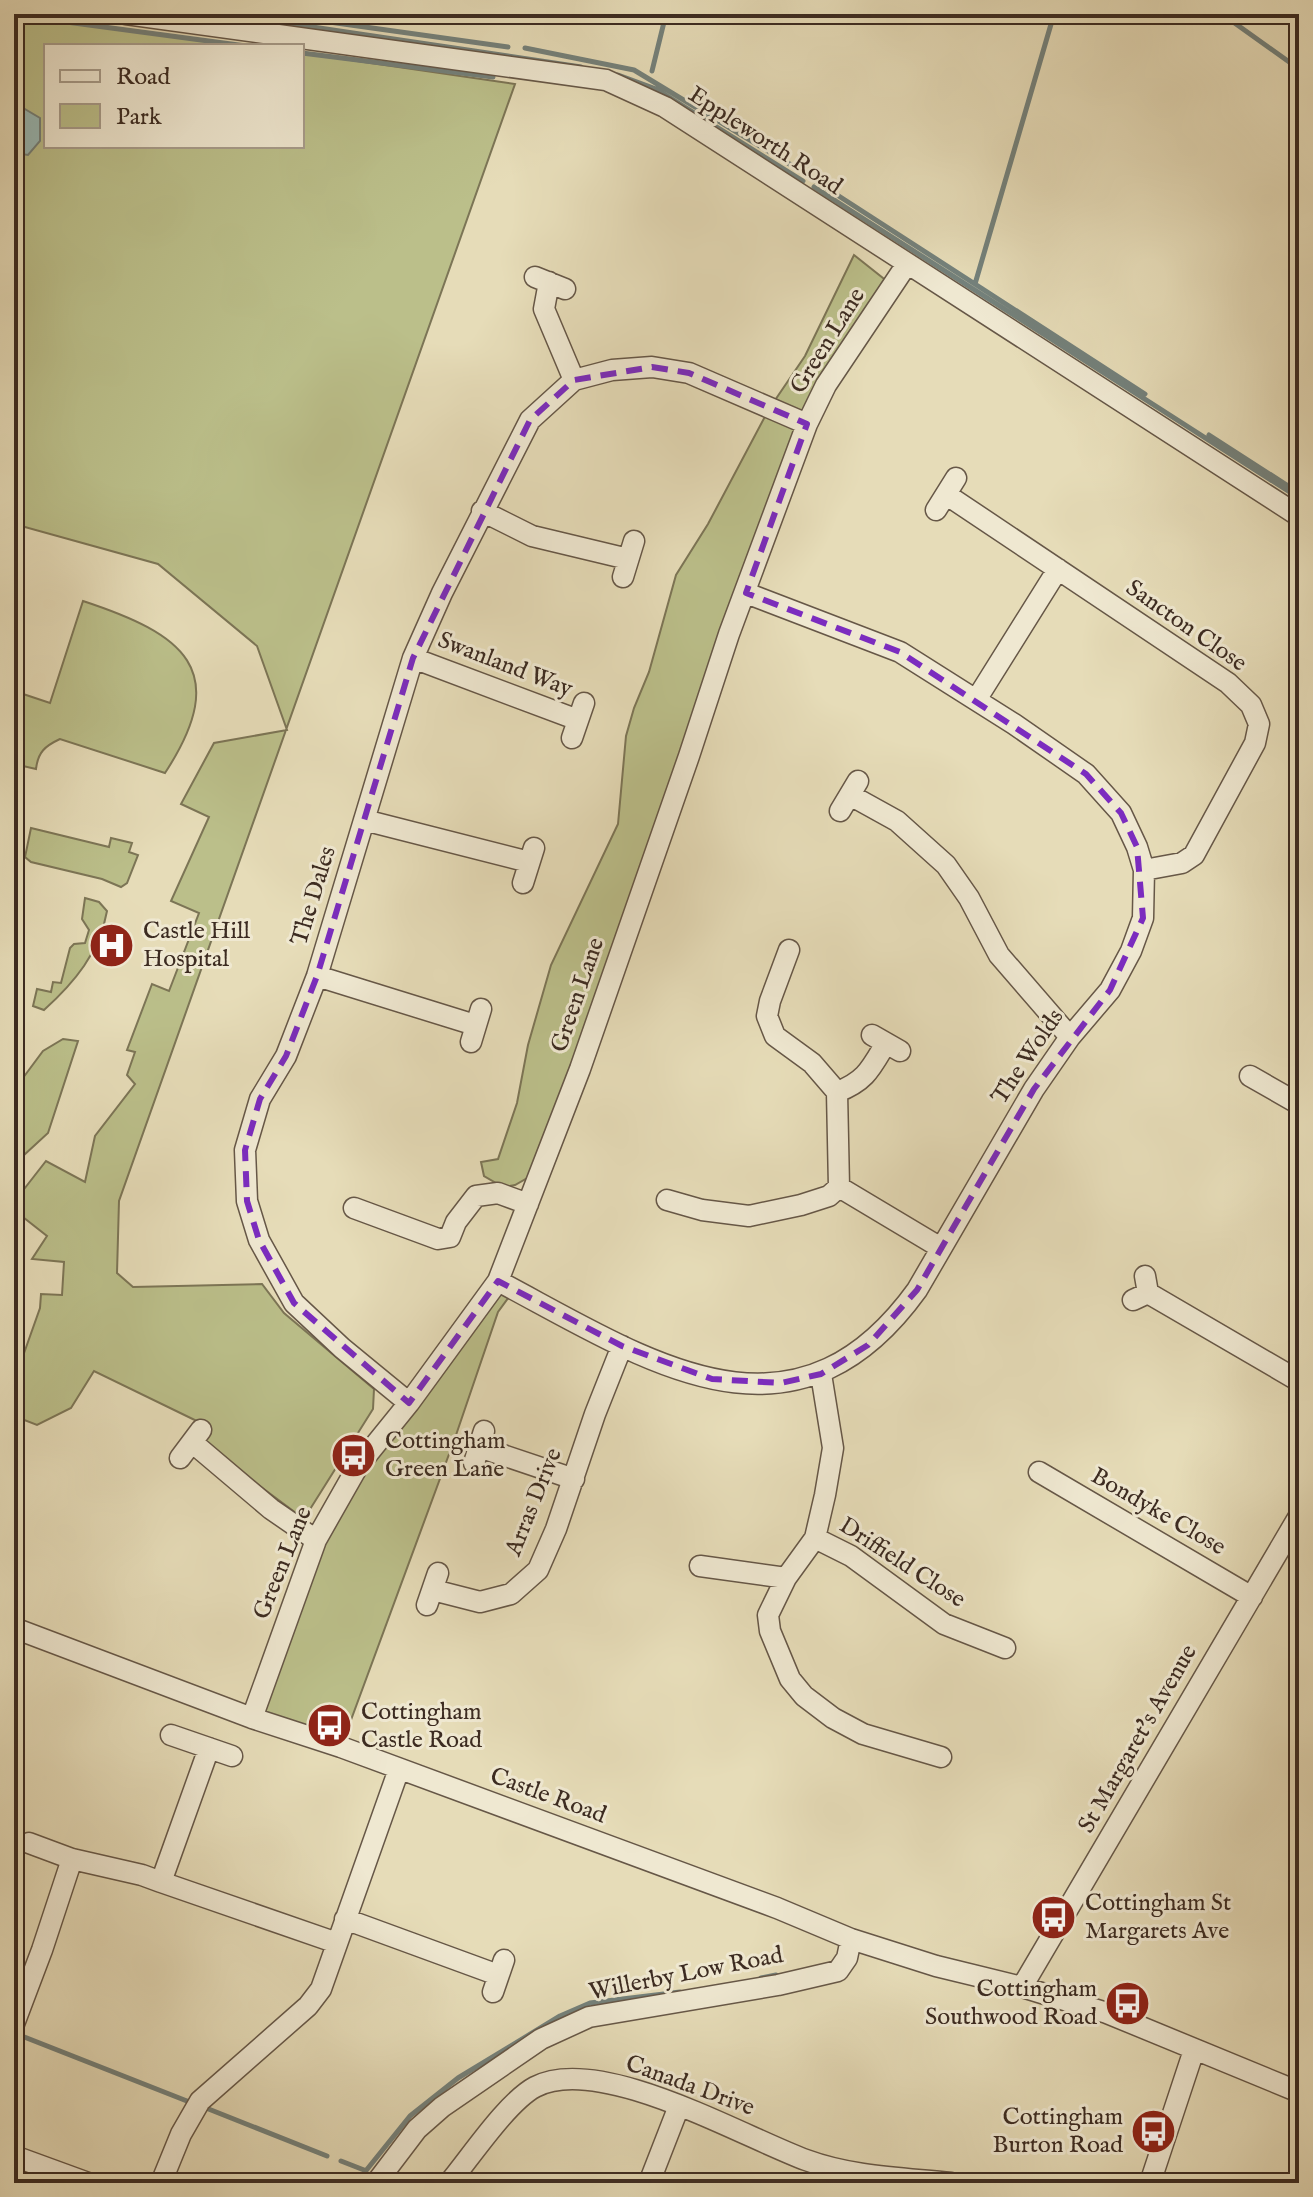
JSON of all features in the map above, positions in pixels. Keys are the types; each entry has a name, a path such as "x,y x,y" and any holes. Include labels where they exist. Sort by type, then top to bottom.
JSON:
{"street":[{"name":"Eppleworth Road","path":"126,14 606,80 665,107 1299,516"},
{"name":"Green Lane","path":"252,1718 316,1540 358,1466 409,1403 498,1281 580,1069 729,634 807,424 826,385 907,264"},
{"path":"549,283 544,309 574,380"},
{"name":"The Dales","path":"409,1403 342,1348 294,1303 259,1240 247,1201 245,1150 260,1099 286,1056 317,976 413,658 482,511 530,420 574,380 612,370 652,367 689,373 807,424"},
{"name":"Sancton Close","path":"946,494 1228,683 1251,705 1259,724 1255,743 1194,855 1182,863 1144,870"},
{"path":"482,511 532,536 628,559"},
{"path":"976,700 1058,569"},
{"name":"The Wolds","path":"498,1281 622,1346 675,1368 712,1379 747,1384 781,1383 821,1374 868,1345 895,1319 941,1248 1034,1089 1070,1037 1110,990 1131,951 1143,918 1144,870 1137,847 1121,813 1086,774 900,652 746,593"},
{"name":"Swanland Way","path":"413,658 578,720"},
{"path":"850,796 897,821 946,865 969,898 999,955 1070,1037"},
{"path":"364,820 531,855 523,883"},
{"path":"666,1197 702,1210 749,1216 829,1196 839,1187 837,1092 812,1063 775,1036 767,1016 781,958"},
{"path":"317,976 476,1025"},
{"path":"837,1092 854,1086 866,1076 886,1043"},
{"path":"1250,1076 1299,1104"},
{"path":"839,1187 941,1248"},
{"path":"354,1208 438,1239 450,1237 456,1222 476,1196 498,1193 528,1204"},
{"path":"1142,1290 1299,1381"},
{"name":"Arras Drive","path":"432,1589 480,1602 511,1594 538,1570 622,1346"},
{"path":"821,1374 833,1448 815,1538 786,1578 768,1615 770,1631 790,1679 804,1696 833,1718 863,1734 942,1756"},
{"path":"191,1444 271,1509 316,1540"},
{"path":"479,1447 574,1479"},
{"name":"Bondyke Close","path":"1034,1469 1252,1597"},
{"name":"St Margaret's Avenue","path":"1022,1987 1299,1516"},
{"name":"Driffield Close","path":"815,1538 851,1556 944,1624 1005,1648"},
{"path":"699,1566 786,1578"},
{"name":"Castle Road","path":"14,1628 252,1718 777,1908 851,1939 1107,2013 1299,2092"},
{"path":"171,1735 232,1756"},
{"path":"161,1882 209,1748"},
{"path":"161,2183 181,2134 200,2101 308,2006 329,1973 399,1769"},
{"path":"29,1843 72,1859 142,1875 337,1943"},
{"path":"14,2024 72,1859"},
{"path":"345,1919 498,1976"},
{"name":"Willerby Low Road","path":"376,2183 417,2129 442,2107 541,2039 589,2017 778,1985 838,1971 847,1958 851,1939"},
{"path":"1150,2183 1194,2050"},
{"name":"Canada Drive","path":"449,2183 516,2102 535,2087 560,2080 604,2082 679,2106 807,2161 861,2179 951,2183"},
{"path":"649,2183 679,2106"},
{"path":"14,2156 88,2183"}],"highlighted area":[{"path":"652,367 689,373 807,424 746,593 900,652 1086,774 1121,813 1137,847 1143,918 1110,990 1034,1089 917,1290 868,1345 821,1374 781,1383 712,1379 622,1346 498,1281 409,1403 294,1303 259,1240 247,1201 245,1150 260,1099 286,1056 317,976 413,658 530,420 574,380"}],"green space":[{"path":"14,14 234,44 44,44 44,148 304,148 304,53 515,84 286,729 257,646 158,564 14,524"},
{"path":"854,255 893,286 826,385 543,1169 515,1185 503,1187 484,1176 481,1162 498,1159 517,1103 528,1045 551,965 618,824 626,736 649,672 676,575 708,524 769,409 805,356"},
{"path":"83,601 148,627 171,643 187,660 195,682 195,707 185,737 165,773 60,739 43,750 36,769 14,764 14,691 50,703"},
{"path":"286,730 119,1201 117,1273 133,1287 262,1284 284,1313 374,1389 373,1409 307,1514 296,1513 207,1447 205,1425 94,1371 71,1408 37,1425 14,1416 14,1369 18,1370 40,1308 41,1294 62,1295 64,1262 32,1259 47,1236 14,1210 14,1202 46,1161 85,1182 95,1136 135,1084 127,1075 135,1052 127,1050 152,984 169,991 199,913 171,901 209,817 181,804 214,743"},
{"path":"31,828 109,847 111,838 132,843 129,852 138,855 127,883 121,887 102,879 31,862 25,857"},
{"path":"85,898 99,902 107,911 92,953 75,978 44,1010 33,1006 37,989 51,992 53,982 61,983 70,948 74,944 85,943 89,930 82,919"},
{"path":"63,1039 78,1041 48,1133 14,1168 14,1090 43,1051"},
{"path":"498,1281 514,1290 498,1312 341,1747 252,1718 316,1540"}],"water":[{"path":"14,107 23,108 40,118 40,141 28,155 14,153"}],"waterway":[{"path":"226,14 581,67"},
{"path":"272,14 508,47"},
{"path":"652,71 666,14"},
{"path":"975,284 1054,14"},
{"path":"1222,14 1299,69"},
{"path":"14,15 231,44"},
{"path":"525,48 634,70 806,174"},
{"path":"304,53 493,77"},
{"path":"618,75 656,89 803,181"},
{"path":"814,180 1145,394"},
{"path":"814,187 1299,498"},
{"path":"1209,435 1299,493"},
{"path":"761,1978 776,1975"},
{"path":"356,2183 410,2116 458,2078 560,2016 590,2003 680,1992"},
{"path":"14,2033 192,2103"},
{"path":"201,2106 327,2156"},
{"path":"341,2161 364,2170"}],"place":[{"name":"Castle Hill Hospital","path":"112,945"},
{"name":"Cottingham Green Lane","path":"354,1455"},
{"name":"Cottingham Castle Road","path":"330,1726"},
{"name":"Cottingham St Margarets Ave","path":"1054,1917"},
{"name":"Cottingham Southwood Road","path":"1128,2003"},
{"name":"Cottingham Burton Road","path":"1154,2131"}]}
